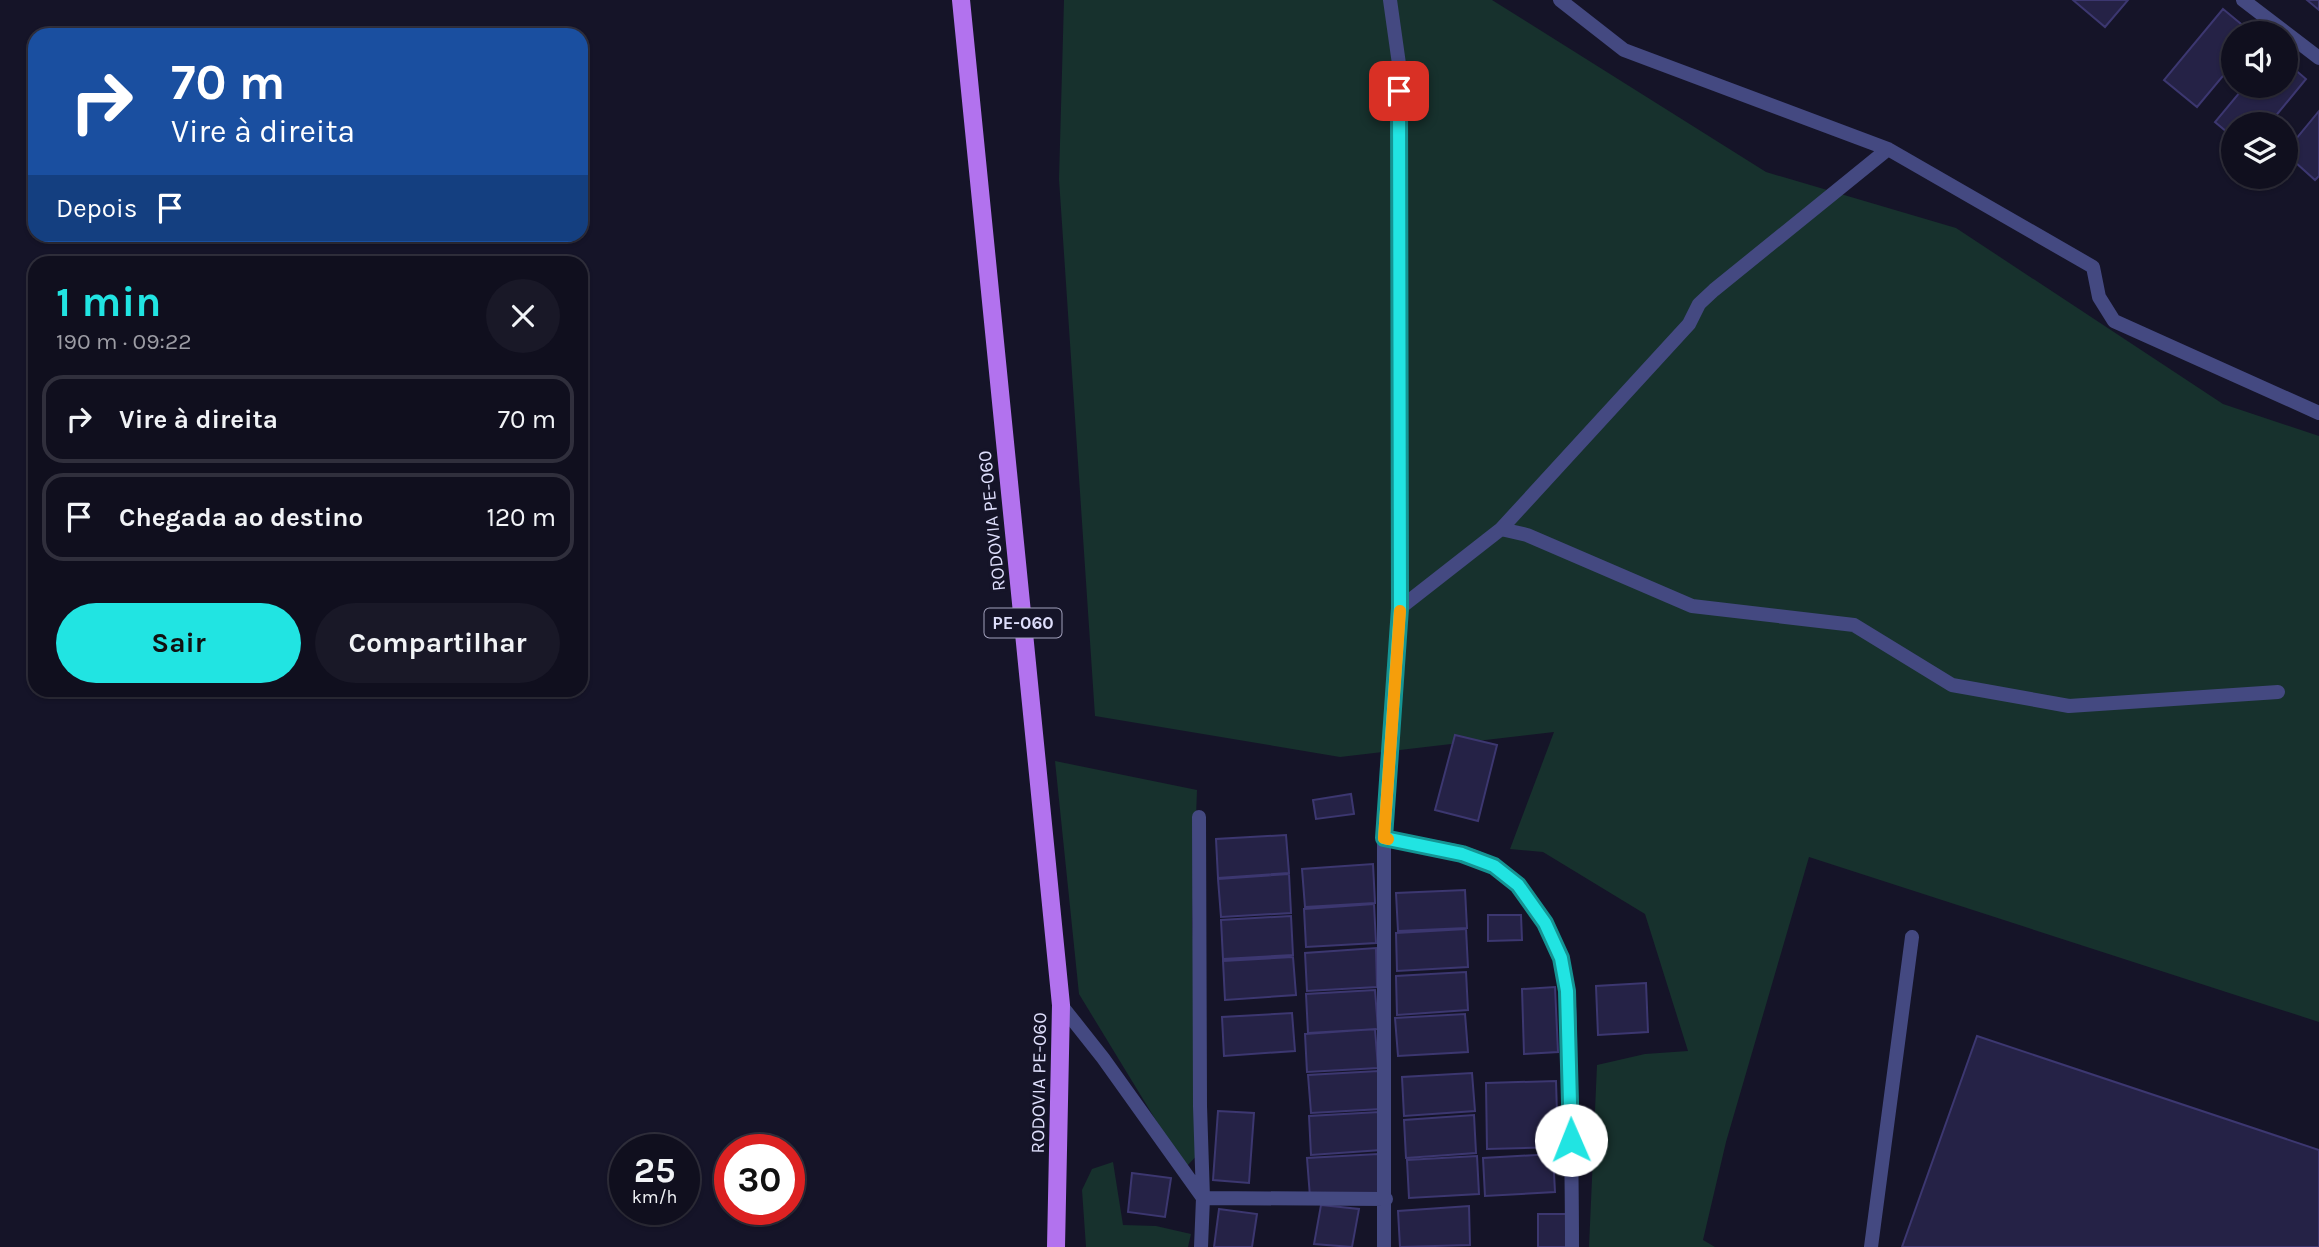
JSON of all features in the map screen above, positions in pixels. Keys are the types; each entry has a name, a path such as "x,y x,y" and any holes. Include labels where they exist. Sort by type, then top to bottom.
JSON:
{"main road":[{"name":"RODOVIA PE-060","path":"961,0 1061,1004 1056,1247"}],"street":[{"path":"1384,1247 1384,838 1400,608 1399,64 1390,0"},
{"path":"1560,0 1623,50 1888,149 2093,267 2099,297 2114,321 2319,414"},
{"path":"2243,0 2319,58"},
{"path":"1400,608 1500,529 1689,324 1699,304 1888,149"},
{"path":"1500,529 1527,535 1692,607 1854,625 1952,685 2069,706 2278,692"},
{"path":"1199,817 1203,1198 1201,1247"},
{"path":"1384,838 1462,854 1494,866 1518,885 1545,923 1561,958 1567,991 1570,1032 1572,1247"},
{"path":"1871,1247 1912,937"},
{"path":"1061,1004 1203,1198"},
{"path":"1203,1198 1386,1199"}],"green space":[{"path":"1064,0 1492,0 1766,172 1956,228 2223,404 2319,436 2319,1022 1809,857 1726,1142 1703,1240 1715,1247 1589,1247 1597,1065 1645,1054 1688,1051 1645,914 1543,852 1510,849 1554,732 1340,757 1095,716 1059,179"},
{"path":"1055,761 1197,790 1192,924 1206,1146 1185,1168 1079,994"},
{"path":"1113,1162 1123,1225 1156,1226 1191,1234 1188,1247 1086,1247 1082,1190 1092,1169"}],"building":[{"path":"2073,0 2128,0 2105,27"},
{"path":"2307,0 2319,0 2319,10"},
{"path":"2223,9 2238,21 2221,21 2221,78 2197,107 2164,80"},
{"path":"2298,72 2306,79 2298,89"},
{"path":"2235,98 2290,98 2279,112 2223,112"},
{"path":"2319,111 2319,176 2315,180 2298,165 2298,136"},
{"path":"2221,115 2221,127 2215,122"},
{"path":"1455,735 1497,745 1478,821 1435,810"},
{"path":"1351,794 1354,814 1316,819 1313,800"},
{"path":"1286,835 1289,873 1218,878 1216,839"},
{"path":"1373,864 1375,903 1305,907 1302,869"},
{"path":"1289,874 1291,913 1221,917 1218,879"},
{"path":"1465,890 1467,928 1398,931 1396,893"},
{"path":"1374,904 1376,943 1306,947 1304,909"},
{"path":"1488,915 1521,915 1522,940 1488,941"},
{"path":"1291,916 1293,955 1223,959 1221,920"},
{"path":"1466,929 1468,967 1397,971 1396,933"},
{"path":"1376,948 1377,987 1307,991 1305,953"},
{"path":"1293,957 1296,995 1225,1000 1223,961"},
{"path":"1466,972 1468,1010 1397,1015 1396,976"},
{"path":"1646,983 1648,1032 1598,1035 1596,986"},
{"path":"1555,987 1558,1052 1524,1054 1522,989"},
{"path":"1375,990 1378,1029 1308,1033 1306,994"},
{"path":"1292,1013 1295,1051 1224,1056 1222,1017"},
{"path":"1465,1014 1468,1052 1398,1056 1395,1018"},
{"path":"1375,1029 1378,1068 1307,1072 1305,1034"},
{"path":"1977,1036 2319,1150 2319,1247 1902,1247"},
{"path":"1378,1071 1381,1109 1311,1113 1308,1075"},
{"path":"1472,1073 1475,1111 1404,1116 1402,1077"},
{"path":"1556,1081 1558,1147 1487,1149 1486,1083"},
{"path":"1218,1111 1254,1113 1249,1183 1213,1180"},
{"path":"1379,1112 1381,1150 1311,1155 1309,1116"},
{"path":"1474,1115 1476,1153 1406,1158 1404,1120"},
{"path":"1378,1154 1380,1193 1310,1197 1307,1158"},
{"path":"1553,1154 1555,1192 1485,1196 1483,1158"},
{"path":"1477,1156 1479,1194 1409,1198 1407,1160"},
{"path":"1132,1173 1171,1178 1165,1217 1128,1212"},
{"path":"1321,1205 1359,1209 1352,1247 1314,1244"},
{"path":"1469,1206 1470,1245 1400,1247 1398,1211"},
{"path":"1219,1209 1257,1214 1252,1247 1214,1247"},
{"path":"1538,1214 1567,1214 1566,1247 1538,1247"}],"slow traffic":[{"path":"1388,839 1384,838 1400,611"}],"route":[{"path":"1399,91 1400,608 1384,838 1462,854 1494,866 1518,885 1545,923 1561,958 1567,991 1571,1140"}]}
